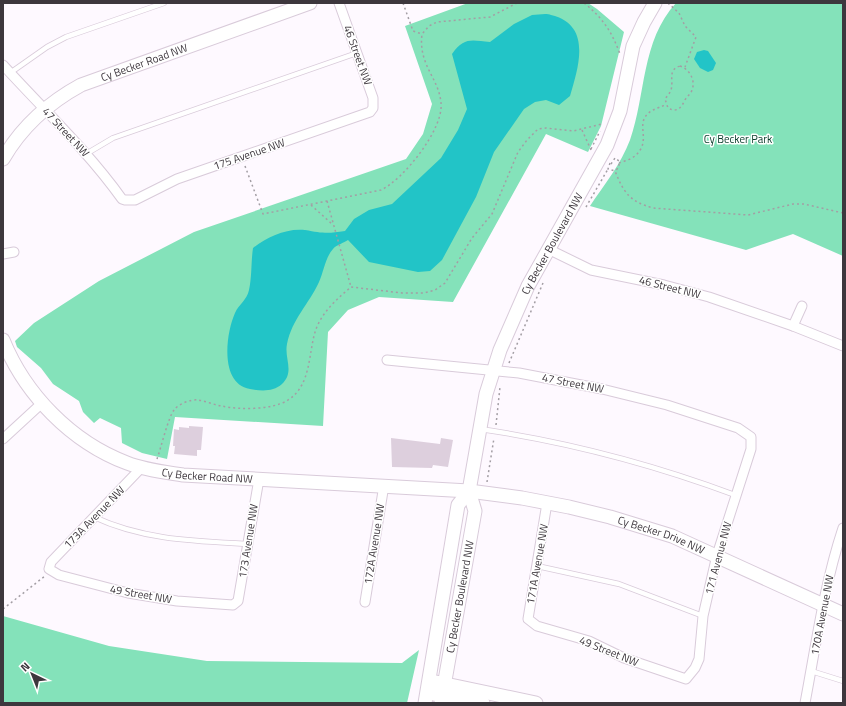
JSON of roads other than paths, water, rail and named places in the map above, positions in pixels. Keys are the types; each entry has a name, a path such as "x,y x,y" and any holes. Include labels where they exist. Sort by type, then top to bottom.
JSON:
{"street":[{"name":"Cy Becker Road NW","path":"3,159 21,133 44,108 81,85 310,3"},
{"name":"46 Street NW","path":"339,3 373,98 373,108"},
{"name":"Cy Becker Boulevard NW","path":"442,694 475,511 469,491 486,394 493,370 507,330 548,249 601,157 620,111 635,40 656,3"},
{"name":"47 Street NW","path":"3,65 86,154 125,200"},
{"name":"175 Avenue NW","path":"125,200 136,200 177,179 365,114 373,108"},
{"name":"46 Street NW","path":"548,249 591,270 664,285 709,297 793,326 843,346"},
{"path":"3,254 14,252"},
{"path":"793,326 802,306"},
{"name":"Cy Becker Road NW","path":"3,340 21,376 41,404 66,427 91,444 126,463 148,469 183,475 384,485 469,491"},
{"name":"47 Street NW","path":"387,360 493,370 542,377 630,395 667,405 738,428 751,437"},
{"path":"3,439 41,404"},
{"name":"171 Avenue NW","path":"686,679 695,668 699,659 703,616 717,555 751,449 751,437"},
{"name":"173A Avenue NW","path":"50,570 51,562 94,517 148,469"},
{"name":"173 Avenue NW","path":"237,604 259,479"},
{"name":"172A Avenue NW","path":"365,602 384,485"},
{"name":"Cy Becker Boulevard NW","path":"427,692 458,505 469,491"},
{"name":"Cy Becker Drive NW","path":"469,491 547,504 631,523 672,536 717,555 843,614"},
{"name":"171A Avenue NW","path":"532,623 528,619 528,612 547,504"},
{"name":"170A Avenue NW","path":"805,703 823,605 833,560 840,545 843,528"},
{"name":"49 Street NW","path":"50,570 58,575 128,593 177,601 233,606 237,604"},
{"name":"49 Street NW","path":"532,623 542,628 589,641 624,658 686,679"},
{"path":"427,692 536,703"},
{"path":"442,694 483,703"}],"lane":[{"path":"10,73 47,47 66,38 164,3"},
{"path":"86,154 114,138 357,53"},
{"path":"480,428 562,443 622,457 681,474 735,495"},
{"path":"94,517 116,527 174,540 248,544"},
{"path":"537,566 619,584 703,616"},
{"path":"811,671 843,681"}],"water":[{"path":"549,14 564,20 573,28 578,38 579,61 570,96 559,105 546,100 535,102 524,109 494,152 476,197 442,260 430,271 418,272 369,262 348,240 336,246 328,256 319,282 289,335 286,349 289,370 286,379 278,387 267,390 250,389 240,385 233,378 229,368 229,333 235,313 247,297 249,290 253,248 264,240 291,230 305,230 325,233 345,231 354,219 369,210 392,204 441,158 458,130 467,109 452,54 464,42 473,40 490,42 514,24 532,15"},
{"path":"704,50 708,51 716,63 713,70 708,72 700,68 694,59 697,52"}],"park label":[{"name":"Cy Becker Park","path":"738,139"}]}
